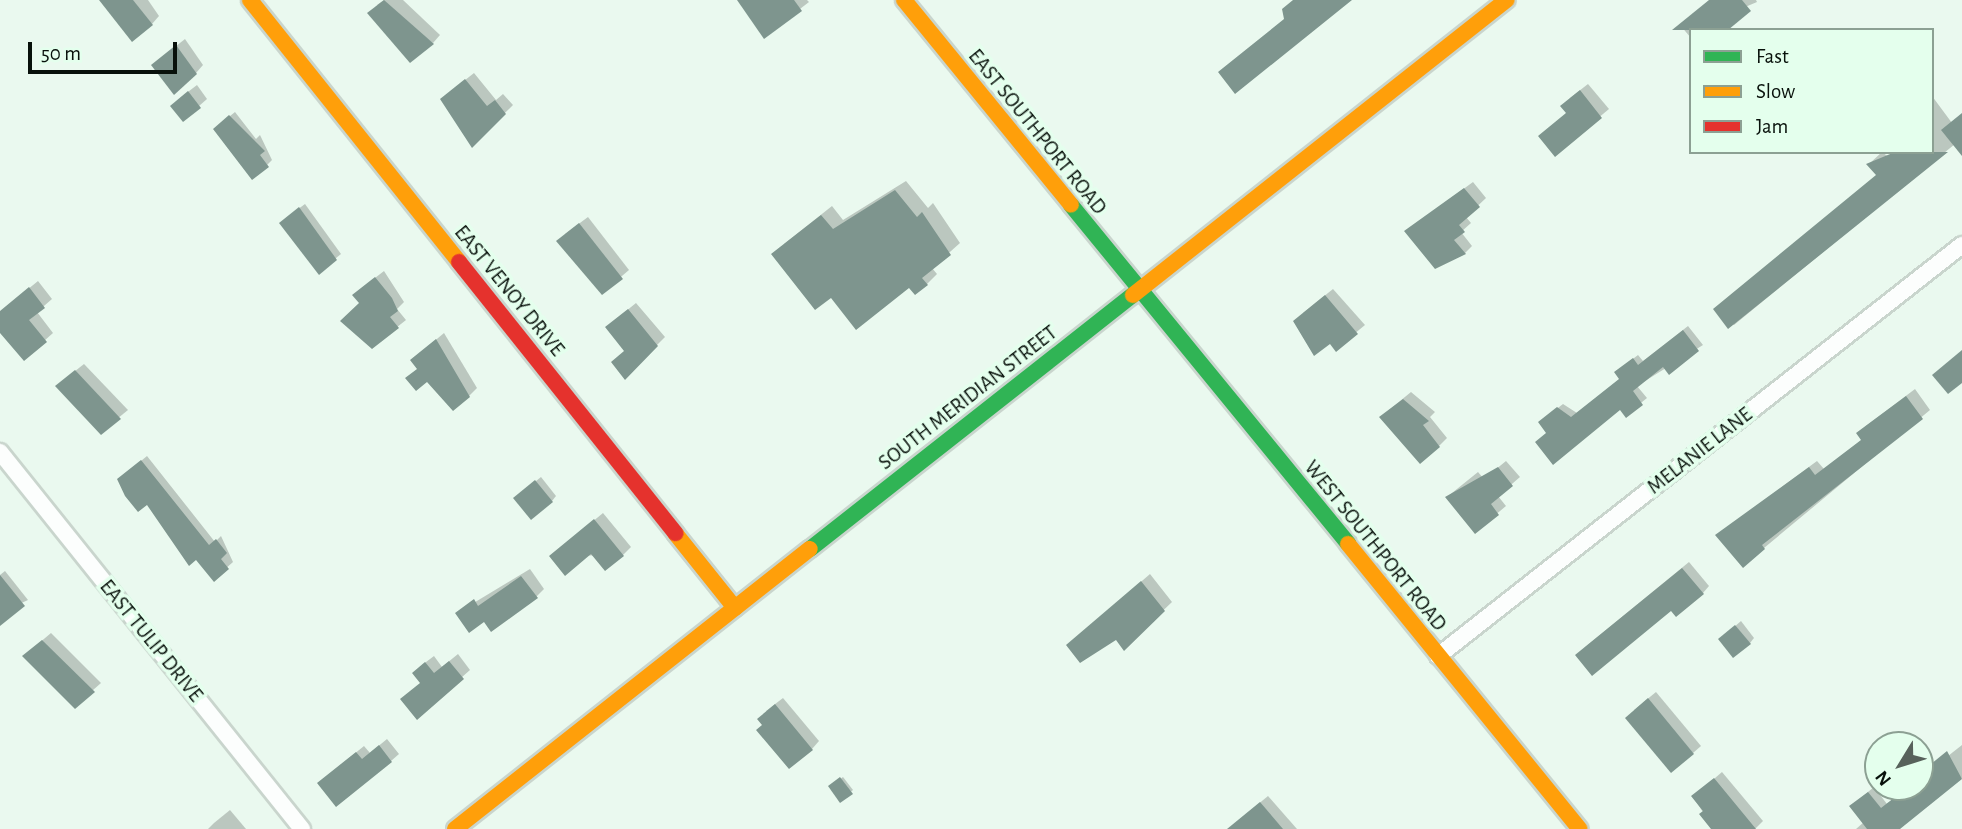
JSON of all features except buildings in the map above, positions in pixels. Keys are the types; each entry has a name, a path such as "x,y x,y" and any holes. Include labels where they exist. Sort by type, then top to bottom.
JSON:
{"main road":[{"name":"EAST VENOY DRIVE","path":"250,0 735,608"},
{"name":"EAST SOUTHPORT ROAD","path":"904,0 1138,291"},
{"name":"SOUTH MERIDIAN STREET","path":"455,829 1507,0"},
{"name":"WEST SOUTHPORT ROAD","path":"1138,291 1580,829"}],"street":[{"name":"MELANIE LANE","path":"1438,656 1962,245"},
{"name":"EAST TULIP DRIVE","path":"0,452 302,829"}],"traffic: fast":[{"path":"1071,205 1348,544"},
{"path":"810,549 1133,295"}],"traffic: slow":[{"path":"250,0 459,262"},
{"path":"904,0 1071,205"},
{"path":"1133,295 1507,0"},
{"path":"675,533 735,608"},
{"path":"1348,544 1580,829"},
{"path":"455,829 810,549"}],"traffic: jam":[{"path":"459,262 675,533"}]}
